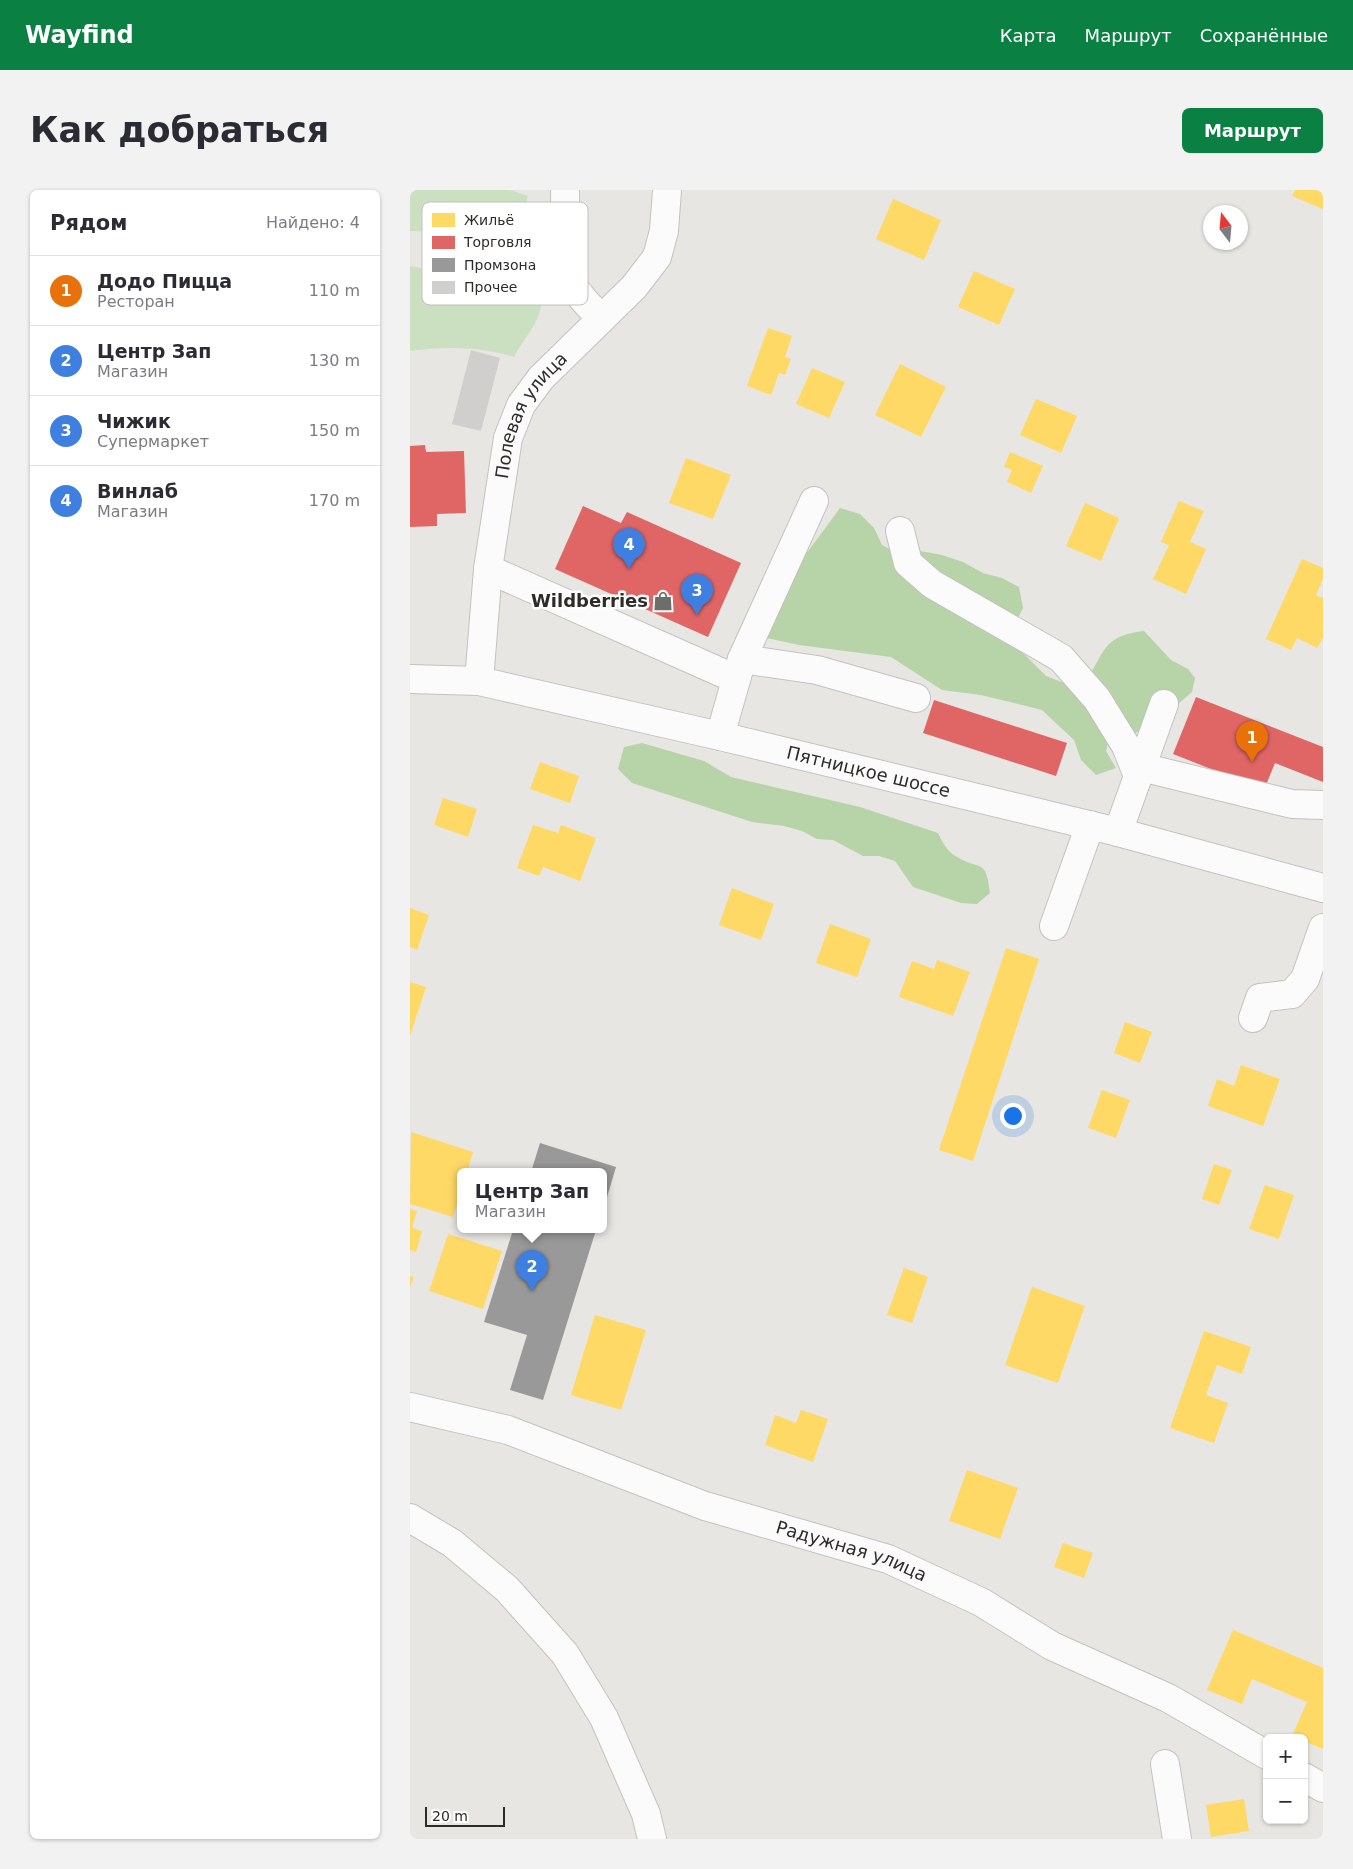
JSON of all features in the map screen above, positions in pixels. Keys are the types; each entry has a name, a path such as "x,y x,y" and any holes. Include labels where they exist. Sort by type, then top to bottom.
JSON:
{"street":[{"name":"Полевая улица","path":"479,681 488,569 508,438 521,405 541,378 600,318 634,287 657,257 664,231 667,190"},
{"path":"588,305 600,318"},
{"path":"720,736 739,669 814,501"},
{"path":"900,531 908,563 932,584 1061,658 1097,699 1126,746 1139,772"},
{"path":"488,569 739,669 817,670 916,698"},
{"name":"Пятницкое шоссе","path":"410,678 479,681 720,736 1118,832 1323,888"},
{"path":"1118,832 1164,704"},
{"path":"1139,772 1292,804 1323,805"},
{"path":"1054,926 1090,825"},
{"path":"1253,1018 1260,998 1292,994 1305,979 1323,928"},
{"name":"Радужная улица","path":"410,1407 508,1430 705,1506 888,1559 980,1602 1052,1646 1168,1698 1263,1753"},
{"path":"410,1518 452,1543 507,1589 565,1654 604,1718 646,1814 652,1839"},
{"path":"1165,1764 1177,1839"},
{"path":"1307,1779 1323,1788"}],"green space":[{"path":"410,190 510,190 528,196 526,202 422,202 422,231 410,231"},
{"path":"410,266 422,268 422,305 541,305 536,322 514,357 489,351 462,348 410,351"},
{"path":"840,508 860,514 874,528 882,545 901,555 920,551 942,555 963,562 983,573 1002,578 1019,587 1023,608 1014,626 1017,647 1046,676 1064,683 1084,683 1111,642 1130,633 1144,631 1171,660 1188,669 1195,678 1192,692 1151,727 1132,734 1111,731 1106,751 1116,768 1096,775 1081,760 1074,740 1042,710 981,695 942,690 891,657 799,645 762,637 775,596"},
{"path":"642,743 704,761 731,777 860,807 938,833 954,855 984,869 990,893 977,904 961,903 913,887 895,861 879,856 863,856 833,840 817,839 802,831 784,826 752,822 632,783 618,769 624,747"}],"building: Жильё":[{"path":"1295,190 1323,190 1323,209 1292,196"},
{"path":"893,199 941,220 924,260 876,239"},
{"path":"974,271 1015,289 999,325 958,307"},
{"path":"768,328 792,336 785,357 791,359 785,375 779,373 771,395 747,386"},
{"path":"900,364 946,387 921,437 875,415"},
{"path":"812,368 845,382 829,418 796,404"},
{"path":"1036,399 1077,416 1061,453 1020,435"},
{"path":"1010,452 1043,466 1031,493 1007,482 1012,470 1004,467"},
{"path":"686,458 731,475 713,519 669,503"},
{"path":"1179,501 1204,511 1190,542 1206,549 1186,594 1153,579 1169,545 1161,542"},
{"path":"1085,503 1119,518 1101,561 1066,546"},
{"path":"1302,559 1323,568 1323,579 1316,595 1323,598 1323,638 1317,648 1297,638 1291,650 1266,639"},
{"path":"540,762 579,776 570,803 530,789"},
{"path":"443,798 477,809 468,837 434,825"},
{"path":"533,825 558,833 561,825 596,838 580,881 543,867 539,876 517,868"},
{"path":"732,888 774,904 761,940 719,925"},
{"path":"410,908 429,915 417,950 410,947"},
{"path":"830,924 871,939 857,977 816,963"},
{"path":"1006,948 1039,959 973,1161 939,1150"},
{"path":"937,960 970,972 953,1016 899,997 912,961 934,969"},
{"path":"410,982 426,987 410,1036"},
{"path":"1125,1022 1152,1032 1140,1063 1114,1053"},
{"path":"1241,1065 1280,1079 1263,1126 1208,1106 1217,1079 1234,1086"},
{"path":"1102,1090 1130,1100 1116,1138 1088,1128"},
{"path":"411,1132 473,1152 468,1168 457,1168 457,1204 453,1217 410,1204"},
{"path":"1214,1164 1232,1170 1219,1205 1202,1199"},
{"path":"1265,1185 1294,1195 1279,1239 1249,1229"},
{"path":"410,1209 417,1211 412,1228 422,1231 416,1252 410,1250"},
{"path":"448,1234 502,1251 483,1309 429,1291"},
{"path":"904,1268 928,1277 912,1323 887,1315"},
{"path":"410,1276 414,1277 410,1287"},
{"path":"1032,1287 1085,1306 1058,1383 1005,1365"},
{"path":"595,1315 646,1330 621,1410 571,1395"},
{"path":"1204,1331 1251,1347 1242,1374 1217,1365 1206,1395 1228,1403 1214,1443 1170,1428"},
{"path":"801,1410 828,1419 813,1462 765,1445 775,1415 796,1423"},
{"path":"967,1470 1018,1488 1000,1539 949,1521"},
{"path":"1063,1543 1093,1553 1084,1578 1054,1567"},
{"path":"1233,1630 1323,1668 1323,1749 1308,1743 1308,1734 1293,1734 1307,1702 1252,1679 1242,1704 1207,1690"},
{"path":"1244,1799 1249,1831 1211,1837 1206,1805"}],"building: Торговля":[{"path":"425,445 426,452 464,451 466,513 437,514 437,526 410,527 410,446"},
{"path":"583,506 621,523 627,512 741,563 708,637 555,569"},
{"path":"1196,697 1323,747 1323,782 1275,763 1264,790 1173,754"},
{"path":"934,700 1067,743 1056,776 923,733"}],"building: Промзона":[{"path":"540,1143 616,1167 607,1197 607,1168 532,1168"},
{"path":"512,1233 595,1233 543,1400 510,1390 527,1335 484,1322"}],"building: Прочее":[{"path":"471,350 500,358 481,431 452,424"}],"place":[{"name":"Винлаб","path":"629,569"},
{"name":"Wildberries","path":"663,601"},
{"name":"Чижик","path":"697,615"},
{"name":"Додо Пицца","path":"1252,762"},
{"name":"Центр Зап","path":"532,1291"}]}
